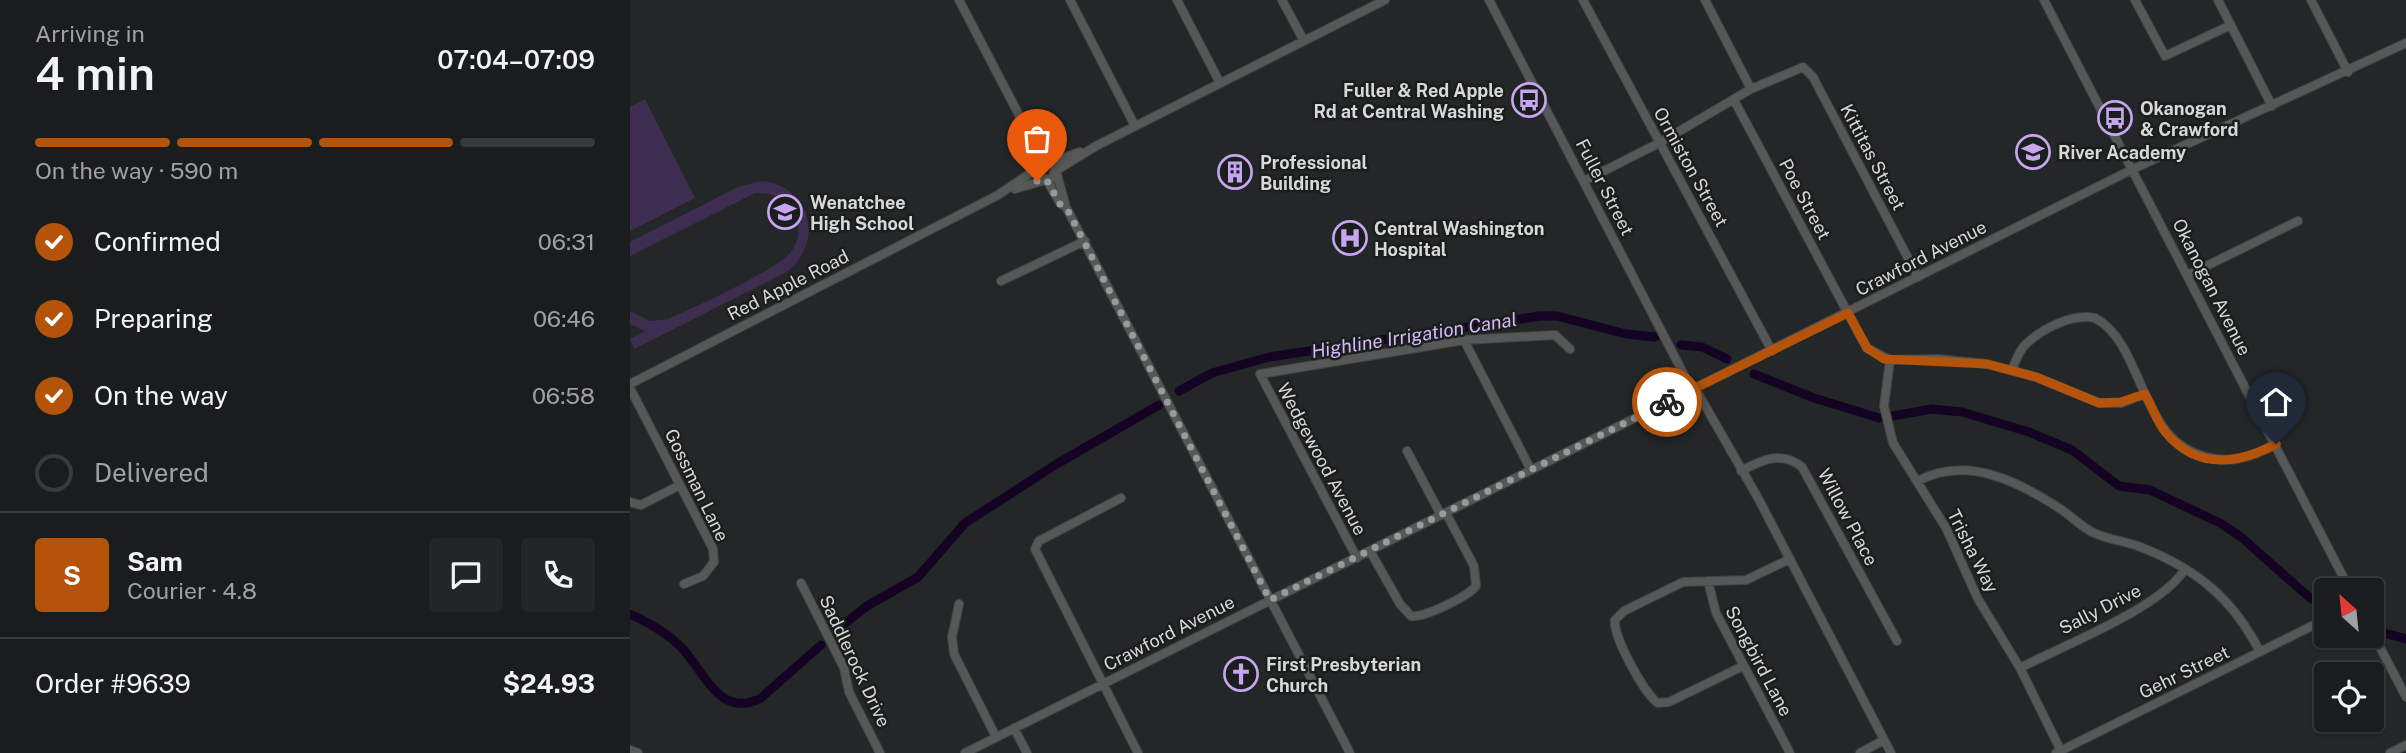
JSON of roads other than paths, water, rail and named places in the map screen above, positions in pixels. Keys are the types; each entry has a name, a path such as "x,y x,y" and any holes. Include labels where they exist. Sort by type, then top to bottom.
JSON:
{"street":[{"path":"959,0 1032,140 1054,166 1066,207 1350,753"},
{"path":"1070,0 1135,125"},
{"path":"1177,0 1220,83"},
{"path":"1282,0 1304,41"},
{"path":"1038,168 1044,162 1054,166 1096,146 1385,0"},
{"name":"Fuller Street","path":"1489,0 1694,389 1790,559 1891,753"},
{"name":"Ormiston Street","path":"1583,0 1772,351"},
{"path":"1584,181 1661,142 1751,89 1705,0"},
{"name":"Okanogan Avenue","path":"2044,0 2344,578"},
{"path":"2136,0 2165,56 2231,25"},
{"path":"2218,0 2272,106"},
{"path":"2311,0 2348,72"},
{"name":"Crawford Avenue","path":"965,753 1357,558 1530,468 1772,351 2133,169 2406,43"},
{"name":"Kittitas Street","path":"1751,89 1799,66 1810,71 1918,277"},
{"name":"Poe Street","path":"1734,100 1867,348 1890,360"},
{"path":"1032,140 1040,176 1046,179 1060,204 1066,207"},
{"path":"1046,179 1054,176 1054,166"},
{"name":"Red Apple Road","path":"630,386 998,195 1038,168"},
{"name":"Red Apple Road","path":"998,195 1046,179"},
{"path":"2188,275 2298,221"},
{"path":"1001,281 1085,242"},
{"path":"2012,369 2023,346 2038,335 2067,320 2088,316 2110,329 2166,432 2186,451 2230,461 2250,458 2276,444"},
{"path":"1530,468 1465,340 1555,335 1570,349"},
{"name":"Wedgewood Avenue","path":"1357,558 1260,374 1465,340"},
{"path":"1890,360 1958,360 2012,369 2099,403 2121,402 2145,394"},
{"name":"Trisha Way","path":"1890,360 1884,406 1889,433 1900,457 1918,481 1958,552 1978,599 2020,668 2060,752"},
{"name":"Gossman Lane","path":"630,386 713,549 714,562 703,576 684,584"},
{"path":"1370,551 1400,604 1411,616 1423,615 1466,594 1476,586 1477,574 1407,451"},
{"name":"Willow Place","path":"1741,471 1772,457 1787,458 1802,467 1897,641"},
{"path":"1918,481 1949,468 1993,475 2049,502 2098,535 2145,548 2185,569 2228,601 2243,620 2260,652"},
{"path":"630,502 641,505 680,485"},
{"path":"1121,498 1038,541 1035,549 1138,753"},
{"path":"1743,666 1669,702 1658,703 1647,692 1614,624 1620,614 1683,582 1746,580 1790,559"},
{"name":"Sally Drive","path":"2020,668 2148,603 2172,586 2185,569"},
{"name":"Songbird Lane","path":"1708,581 1712,606 1790,753"},
{"name":"Saddlerock Drive","path":"801,583 844,668 849,692 880,753"},
{"path":"960,604 952,637 954,654 996,737"},
{"name":"Gehr Street","path":"2060,752 2314,625"},
{"path":"2380,648 2406,697"},
{"path":"1014,728 1027,753"},
{"path":"1860,753 1884,740"},
{"path":"2390,753 2406,745"},
{"path":"630,750 638,753"}],"waterway":[{"name":"Highline Irrigation Canal","path":"1179,391 1212,373 1269,357 1540,316 1557,316 1626,334 1655,337"},
{"name":"Highline Irrigation Canal","path":"1681,345 1702,347 1727,359"},
{"path":"1754,374 1814,398 1879,418"},
{"name":"Highline Irrigation Canal","path":"839,628 867,606 918,577 965,523 1055,465 1159,405"},
{"path":"1892,416 1932,409 1962,412 2029,432 2072,450 2119,486 2150,490 2220,523 2241,537 2314,600"},
{"name":"Highline Irrigation Canal","path":"630,614 676,642 714,689 723,698 734,703 746,703 761,698 821,645"},
{"path":"2384,633 2406,639"}],"place":[{"name":"Fuller & Red Apple Rd at Central Washing","path":"1529,100"},
{"name":"Okanogan & Crawford","path":"2115,118"},
{"name":"River Academy","path":"2033,152"},
{"name":"Professional Building","path":"1235,172"},
{"name":"Wenatchee High School","path":"785,212"},
{"name":"Central Washington Hospital","path":"1350,238"},
{"name":"First Presbyterian Church","path":"1241,674"}]}
